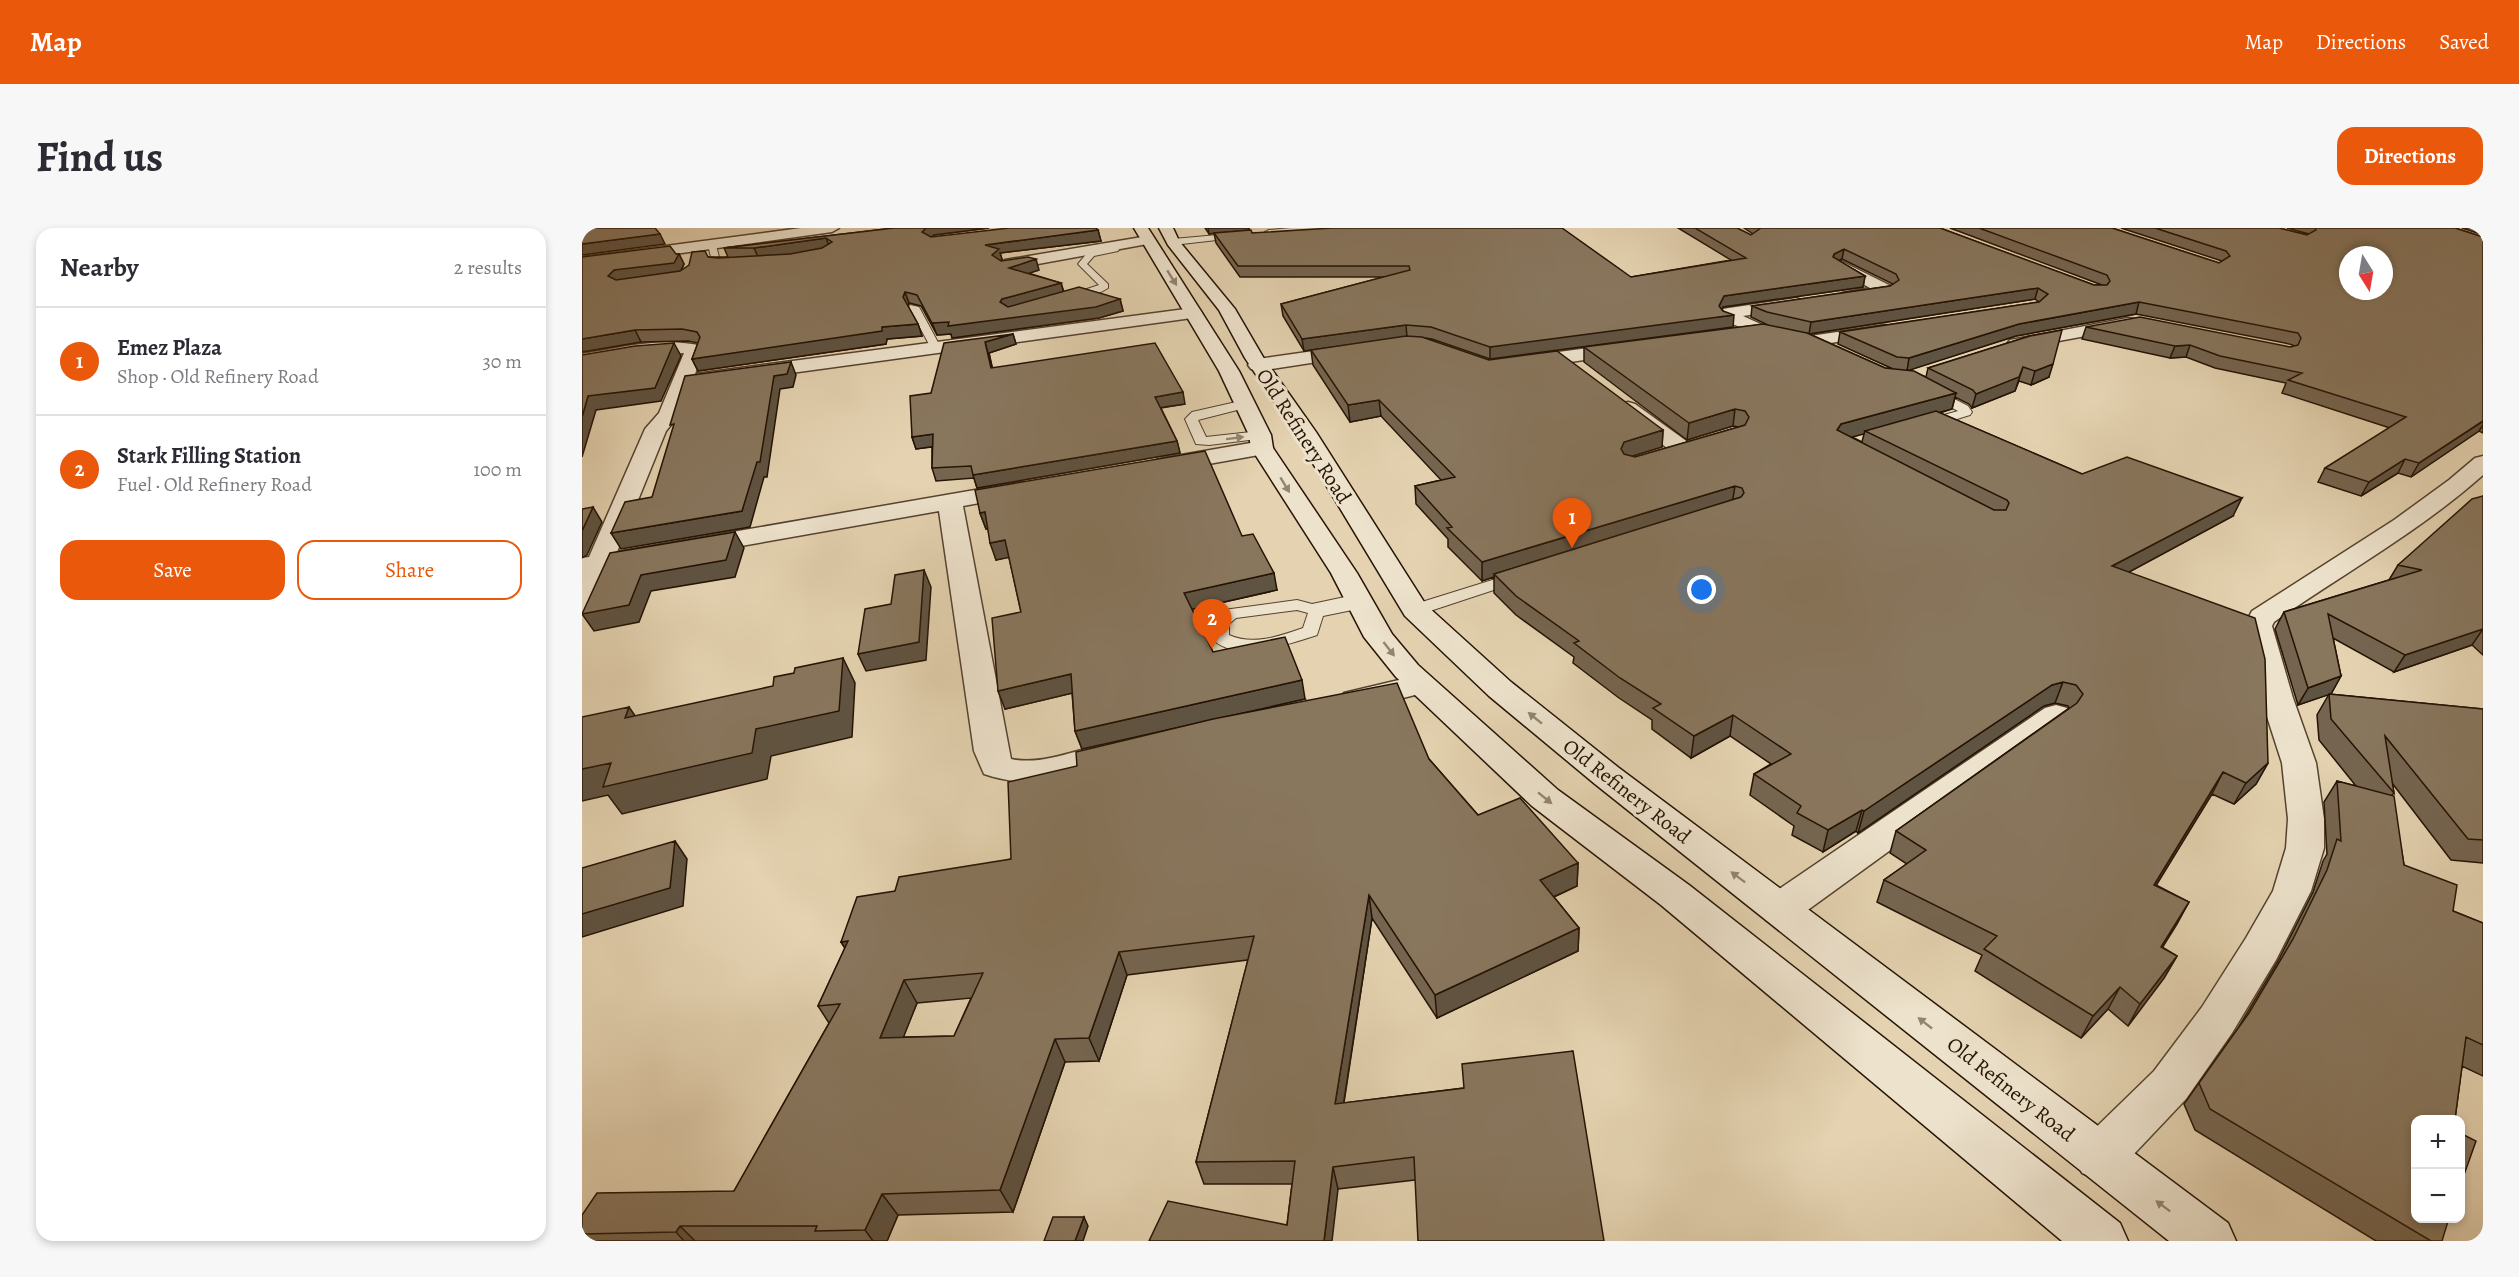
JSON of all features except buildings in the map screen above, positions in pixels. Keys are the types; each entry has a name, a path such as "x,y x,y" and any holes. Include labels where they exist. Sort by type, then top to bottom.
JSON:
{"street":[{"path":"582,262 832,228"},
{"path":"1005,265 1156,236"},
{"name":"Old Refinery Road","path":"1156,236 1193,313 1229,371 1262,442 1360,601 1379,637 1407,671 1545,798 1675,895 2102,1241"},
{"name":"Old Refinery Road","path":"1156,236 1227,309 1258,365 1305,432 1402,593 1415,610 1500,689 1607,776 2210,1241"},
{"path":"1838,298 1887,290 1841,266"},
{"path":"1761,332 1729,316 1729,313 1814,301"},
{"path":"681,382 1193,313"},
{"path":"1999,351 2030,340 2136,321 2147,322"},
{"path":"1810,341 1905,326"},
{"path":"1728,335 1761,332 1785,334 1810,341 1840,355"},
{"path":"1507,365 1645,346"},
{"path":"582,360 691,348 695,350 669,415 656,429 591,565 582,605"},
{"path":"1258,365 1373,349"},
{"path":"1562,358 1581,372"},
{"path":"1609,393 1684,450"},
{"path":"1147,467 1262,442"},
{"path":"2099,1157 2170,1085 2217,1020 2292,891 2305,848 2306,819 2299,763 2277,698 2258,626 2262,617 2413,518 2457,486 2483,463"},
{"path":"591,565 1043,485"},
{"path":"950,501 991,751 996,766 1011,773 1036,773 1154,744"},
{"path":"1322,707 1420,684"},
{"path":"1780,909 2056,715"}],"lane":[{"path":"1260,233 1326,228"},
{"path":"1061,300 1105,286 1082,264 1086,257 1102,251 1156,236 1249,234"},
{"path":"692,256 713,246 716,263 743,264"},
{"path":"914,307 936,348"},
{"path":"1910,428 1966,412 1964,408 1917,384"},
{"path":"1245,404 1196,415 1191,419 1197,435 1201,441 1262,442"},
{"path":"1415,610 1538,571"},
{"path":"1360,601 1316,613 1311,631 1285,639 1242,646 1221,638 1221,622 1231,614 1297,605 1312,609 1360,601"}],"place":[{"name":"Emez Plaza","path":"1572,548"},
{"name":"Stark Filling Station","path":"1212,649"}]}
